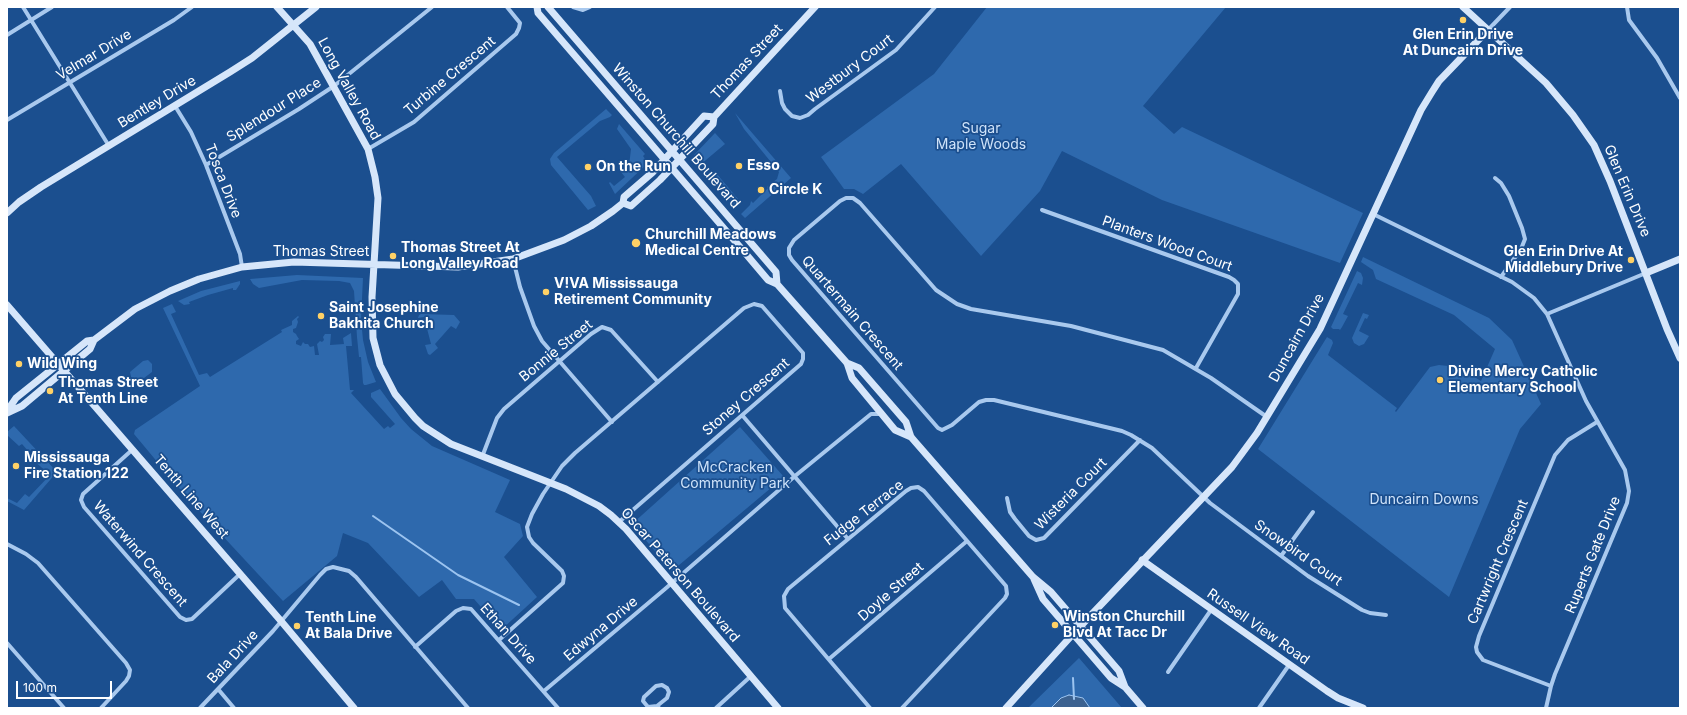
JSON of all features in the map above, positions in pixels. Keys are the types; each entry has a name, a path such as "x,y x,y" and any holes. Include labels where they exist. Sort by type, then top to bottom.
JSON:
{"street":[{"path":"23,7 109,146"},
{"path":"7,35 52,7"},
{"name":"Velmar Drive","path":"7,120 174,20 192,7"},
{"name":"Long Valley Road","path":"278,7 310,44 368,149 375,177 378,198 374,265"},
{"name":"Bentley Drive","path":"7,213 19,202 41,187 246,61 316,7"},
{"path":"334,86 432,7"},
{"name":"Turbine Crescent","path":"368,149 414,122 516,34 520,23 507,7"},
{"name":"Winston Churchill Boulevard","path":"537,7 538,13 768,280 777,284 847,363 852,378 895,430 911,437"},
{"name":"Winston Churchill Boulevard","path":"548,7 776,272 777,284"},
{"path":"573,7 583,10 590,7"},
{"name":"Thomas Street","path":"623,203 631,206 680,160 713,124 714,117 815,7"},
{"name":"Westbury Court","path":"780,91 782,103 785,109 792,116 800,118 808,115 815,108 896,50 935,7"},
{"name":"Glen Erin Drive","path":"1463,7 1546,83 1583,128 1603,162 1667,329 1680,358"},
{"path":"1488,30 1510,7"},
{"path":"1626,7 1629,20 1657,58 1680,98"},
{"name":"Duncairn Drive","path":"1006,708 1142,560 1232,467 1245,451 1267,418 1320,329 1421,110 1439,81 1488,30"},
{"name":"Splendour Place","path":"206,165 334,86"},
{"name":"Tosca Drive","path":"175,106 191,132 206,165 240,254 242,267"},
{"name":"Thomas Street","path":"7,412 16,398 87,341 94,340 135,310 170,291 200,279 242,267 294,262 458,267 513,259 564,240 591,226 623,203 624,197 653,172 704,116 714,117"},
{"path":"1495,178 1501,183 1509,196 1525,239 1521,249 1501,277"},
{"name":"Quartermain Crescent","path":"1202,497 1152,448 1122,431 994,400 979,402 952,425 942,430 938,428 792,260 788,251 791,243 840,200 853,198 860,203 931,286 945,298 971,309 1055,322 1163,350 1196,368 1267,418"},
{"name":"Planters Wood Court","path":"1042,210 1229,277 1238,284 1238,294 1196,368"},
{"name":"Ruperts Gate Drive","path":"1373,214 1512,282 1534,298 1547,314 1586,401 1625,470 1629,491 1627,503 1551,686 1546,708"},
{"path":"513,259 520,287 534,326 542,341 612,422"},
{"path":"1547,314 1680,259"},
{"name":"Oscar Peterson Boulevard","path":"374,265 372,297 373,338 380,365 388,383 404,405 423,426 451,444 551,483 583,497 599,506 619,522 778,708"},
{"name":"Stoney Crescent","path":"500,640 563,583 564,576 562,571 533,543 528,532 529,521 551,483 568,460 744,308 749,305 758,304 766,309 800,349 803,356 801,364 619,522"},
{"name":"Tenth Line West","path":"7,305 65,370 354,708"},
{"name":"Bonnie Street","path":"482,457 498,418 504,409 596,330 602,327 611,330 658,382"},
{"name":"Thomas Street","path":"7,412 22,406 90,349 94,340"},
{"name":"Winston Churchill Boulevard","path":"847,363 859,368 906,422 911,437 1033,577 1051,592 1120,671 1125,688"},
{"path":"870,401 871,414 882,414"},
{"name":"Edwyna Drive","path":"544,691 672,584 795,476 871,414"},
{"path":"742,415 848,539"},
{"name":"Cartwright Crescent","path":"1551,686 1483,660 1476,652 1476,647 1479,636 1555,455 1568,440 1597,422"},
{"name":"Wisteria Court","path":"1007,498 1010,512 1014,519 1029,536 1036,540 1044,538 1140,440"},
{"name":"Waterwind Crescent","path":"132,450 83,494 81,500 89,512 180,617 186,620 192,619 240,574"},
{"name":"Fudge Terrace","path":"870,708 785,608 784,596 788,588 848,539 906,492 912,488 918,487 924,491 1006,586 1007,594 1005,598 902,708"},
{"name":"Snowbird Court","path":"1202,497 1308,576 1362,610 1370,613 1386,615"},
{"path":"1281,556 1313,512"},
{"name":"Doyle Street","path":"829,659 967,541"},
{"path":"7,544 26,554 38,563 126,663 130,670 129,676 101,708"},
{"name":"Russell View Road","path":"1142,560 1289,665 1338,698 1363,708"},
{"name":"Bala Drive","path":"200,708 281,621 323,572 329,568 336,567 349,571 356,577 468,708"},
{"name":"Winston Churchill Boulevard","path":"1033,577 1043,599 1111,678 1125,688 1143,708"},
{"name":"Ethan Drive","path":"415,647 456,611 463,608 474,611 558,708"},
{"path":"1168,672 1211,610"},
{"path":"7,643 64,708"},
{"path":"1259,708 1289,665"},
{"path":"716,708 750,676"},
{"path":"662,685 667,688 669,692 667,698 658,707 648,707 643,701 644,697 656,686 662,685"},
{"path":"218,689 234,708"}],"green space":[{"name":"Sugar Maple Woods","path":"987,7 1226,7 1143,106 1174,134 1182,127 1363,213 1340,263 1162,200 1062,151 1040,191 981,256 901,164 863,194 854,189 844,189 821,157 934,74"},
{"path":"606,109 612,115 610,117 600,121 557,157 591,196 596,206 588,210 551,165 550,159 554,153"},
{"path":"735,113 791,178 745,218 741,214 750,205 751,201 753,203 768,188 767,187 777,179 779,172 744,129"},
{"path":"619,124 645,154 643,156 648,163 615,194 609,183 610,182 614,186 625,177 621,172 629,166 631,149 617,129"},
{"path":"715,133 725,144 700,165 694,158 694,155"},
{"path":"716,173 738,199 735,206 708,174"},
{"name":"Duncairn Downs","path":"1363,257 1489,318 1512,340 1541,404 1520,429 1449,597 1258,449 1327,337 1332,340 1333,343 1328,355 1397,408 1395,411 1396,412 1430,367 1439,365 1458,367 1481,381 1495,349 1454,315 1376,279 1373,270 1361,262"},
{"path":"1357,271 1361,273 1363,278 1362,285 1358,283 1343,314 1348,316 1342,327 1340,330 1333,329 1331,327"},
{"path":"297,275 363,278 361,319 363,340 368,362 376,382 366,385 363,383 361,357 359,357 357,337 354,291 350,283 339,281 302,280 259,288 253,284 250,279"},
{"path":"240,281 240,284 236,290 233,290 233,288 208,295 189,302 190,304 184,305 178,301 201,291"},
{"path":"172,304 176,312 171,314 199,375 207,373 210,377 282,332 281,330 292,325 292,321 298,316 296,328 293,329 293,332 299,339 296,341 296,344 301,346 303,342 308,344 310,347 314,346 315,355 319,355 317,344 324,340 323,337 325,334 331,334 330,345 344,344 343,338 351,333 352,346 346,346 350,390 354,390 351,393 384,429 388,426 390,428 395,424 371,397 371,393 380,389 411,429 432,446 510,480 495,512 520,524 523,536 504,557 537,597 501,630 474,599 456,599 442,580 419,597 368,543 343,533 337,556 283,601 193,504 189,496 179,488 134,434 135,430 200,386 163,308"},
{"path":"1363,313 1369,315 1367,319 1365,318 1359,331 1369,336 1364,344 1359,346 1354,343 1352,338"},
{"path":"421,314 454,315 460,322 456,329 451,326 435,344 438,348 430,355 428,354 425,345 431,344 424,317 418,318"},
{"path":"148,360 152,364 152,372 140,381 135,381 131,377 130,372 143,361"},
{"path":"14,426 57,472 24,510 7,501 7,498 17,503 25,494 29,497 50,475 32,459 36,454 32,449 29,452 22,444 19,446 7,435 7,432"},
{"name":"McCracken Community Park","path":"740,427 784,477 672,571 632,524"},
{"path":"1079,658 1122,708 1090,708 1083,698 1069,696 1051,708 1028,708"}],"shaded area":[{"path":"1069,695 1083,698 1090,708 1051,708 1061,698"}],"waterway":[{"path":"373,516 458,575 519,605"},
{"path":"1073,678 1074,699"}],"place":[{"name":"Glen Erin Drive At Duncairn Drive","path":"1463,20"},
{"name":"Esso","path":"739,166"},
{"name":"On the Run","path":"588,167"},
{"name":"Circle K","path":"761,190"},
{"name":"Churchill Meadows Medical Centre","path":"636,243"},
{"name":"Thomas Street At Long Valley Road","path":"393,256"},
{"name":"Glen Erin Drive At Middlebury Drive","path":"1631,260"},
{"name":"V!VA Mississauga Retirement Community","path":"546,292"},
{"name":"Saint Josephine Bakhita Church","path":"321,316"},
{"name":"Wild Wing","path":"19,364"},
{"name":"Divine Mercy Catholic Elementary School","path":"1440,380"},
{"name":"Thomas Street At Tenth Line","path":"50,391"},
{"name":"Mississauga Fire Station 122","path":"16,466"},
{"name":"Winston Churchill Blvd At Tacc Dr","path":"1055,625"},
{"name":"Tenth Line At Bala Drive","path":"297,626"}]}
